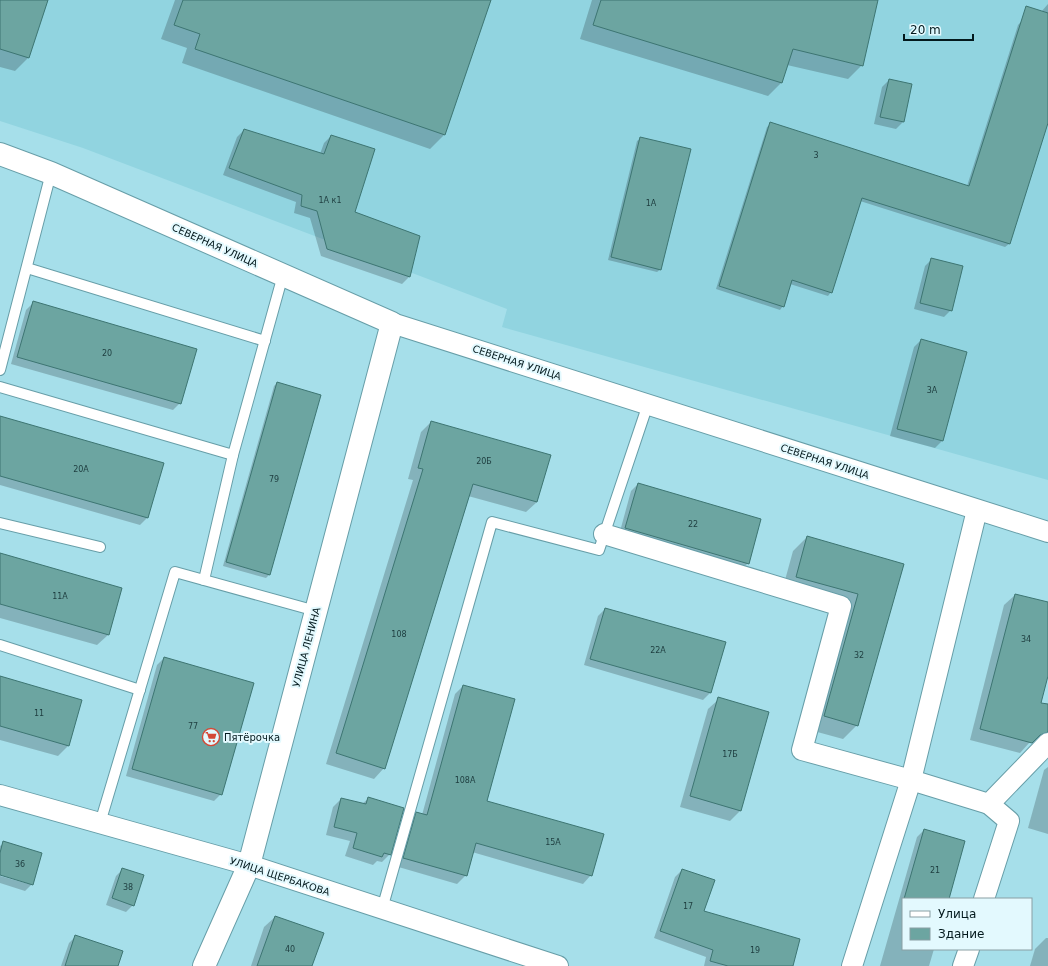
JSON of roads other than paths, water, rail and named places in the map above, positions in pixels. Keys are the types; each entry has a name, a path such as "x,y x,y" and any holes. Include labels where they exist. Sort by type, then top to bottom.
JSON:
{"street":[{"name":"СЕВЕРНАЯ УЛИЦА","path":"0,154 51,173 392,323 1048,532"},
{"name":"УЛИЦА ЛЕНИНА","path":"204,966 249,866 392,323"},
{"path":"852,966 911,780 977,510"},
{"path":"604,534 841,606 802,750 911,780 989,804 1009,821 984,898"},
{"path":"989,804 1048,744"},
{"name":"УЛИЦА ЩЕРБАКОВА","path":"0,795 249,866 558,966"},
{"path":"963,966 969,950"}],"lane":[{"path":"0,370 51,173"},
{"path":"27,268 265,341"},
{"path":"204,580 233,455 283,275"},
{"path":"0,387 233,455"},
{"path":"382,909 492,522 599,550 648,404"},
{"path":"0,523 100,547"},
{"path":"100,823 175,572 316,611"},
{"path":"0,645 140,690"}],"place":[{"name":"Пятёрочка","path":"211,737"}]}
